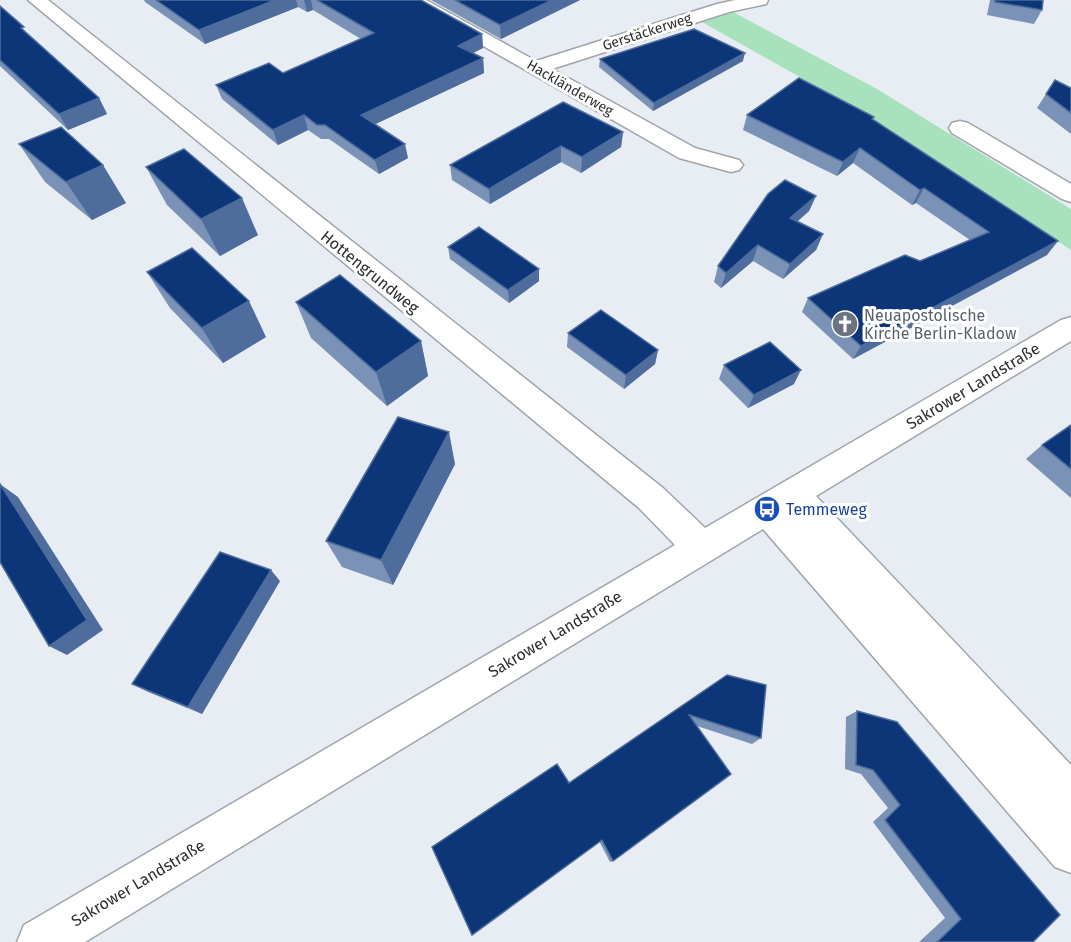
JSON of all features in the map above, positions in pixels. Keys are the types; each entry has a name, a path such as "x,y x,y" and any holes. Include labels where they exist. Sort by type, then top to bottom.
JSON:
{"street":[{"name":"Hottengrundweg","path":"37,0 651,498 701,547"},
{"name":"Hackländerweg","path":"412,0 687,153 731,165"},
{"name":"Gerstäckerweg","path":"535,68 724,8 759,0"},
{"path":"960,128 1071,194"},
{"name":"Sakrower Landstraße","path":"41,942 1071,327"},
{"path":"780,502 1071,796"},
{"path":"780,502 1071,851"}],"green space":[{"path":"733,12 877,89 1071,209 1071,250 844,102 702,22"}],"building":[{"path":"156,0 275,0 199,30"},
{"path":"317,0 421,0 482,34 458,46 483,58 361,115 405,144 375,160 325,125 317,125 304,115 273,130 216,85 269,63 283,73 374,33"},
{"path":"455,0 552,0 500,25"},
{"path":"995,0 1043,0 1042,10 995,2"},
{"path":"0,6 24,27 21,28 99,98 59,114 0,60"},
{"path":"694,29 745,53 654,103 600,59"},
{"path":"799,78 874,117 872,119 1058,241 861,346 808,298 905,255 920,261 989,232 924,188 920,190 860,148 843,162 747,115"},
{"path":"1055,80 1071,88 1071,113 1046,94"},
{"path":"563,102 623,132 582,157 561,146 489,189 450,165"},
{"path":"61,127 103,165 66,182 19,144"},
{"path":"184,149 242,198 201,219 146,167"},
{"path":"785,180 816,196 790,218 823,234 790,264 758,245 726,273 718,266 768,194"},
{"path":"479,227 539,269 508,290 448,247"},
{"path":"192,248 249,301 202,328 147,272"},
{"path":"340,275 421,341 376,372 296,302"},
{"path":"601,310 658,350 626,375 568,333"},
{"path":"770,342 801,370 754,395 724,365"},
{"path":"398,417 449,432 381,560 326,541"},
{"path":"1071,425 1071,469 1042,445"},
{"path":"0,484 87,620 49,646 0,562"},
{"path":"220,552 271,570 188,707 132,684"},
{"path":"727,675 766,685 761,738 689,715 731,774 613,861 602,840 472,935 432,847 557,764 569,783"},
{"path":"857,711 897,722 1060,915 1033,942 937,942 961,919 885,820 900,805 873,770 856,765"}],"place":[{"name":"Neuapostolische Kirche Berlin-Kladow","path":"845,324"},
{"name":"Temmeweg","path":"767,509"}]}
